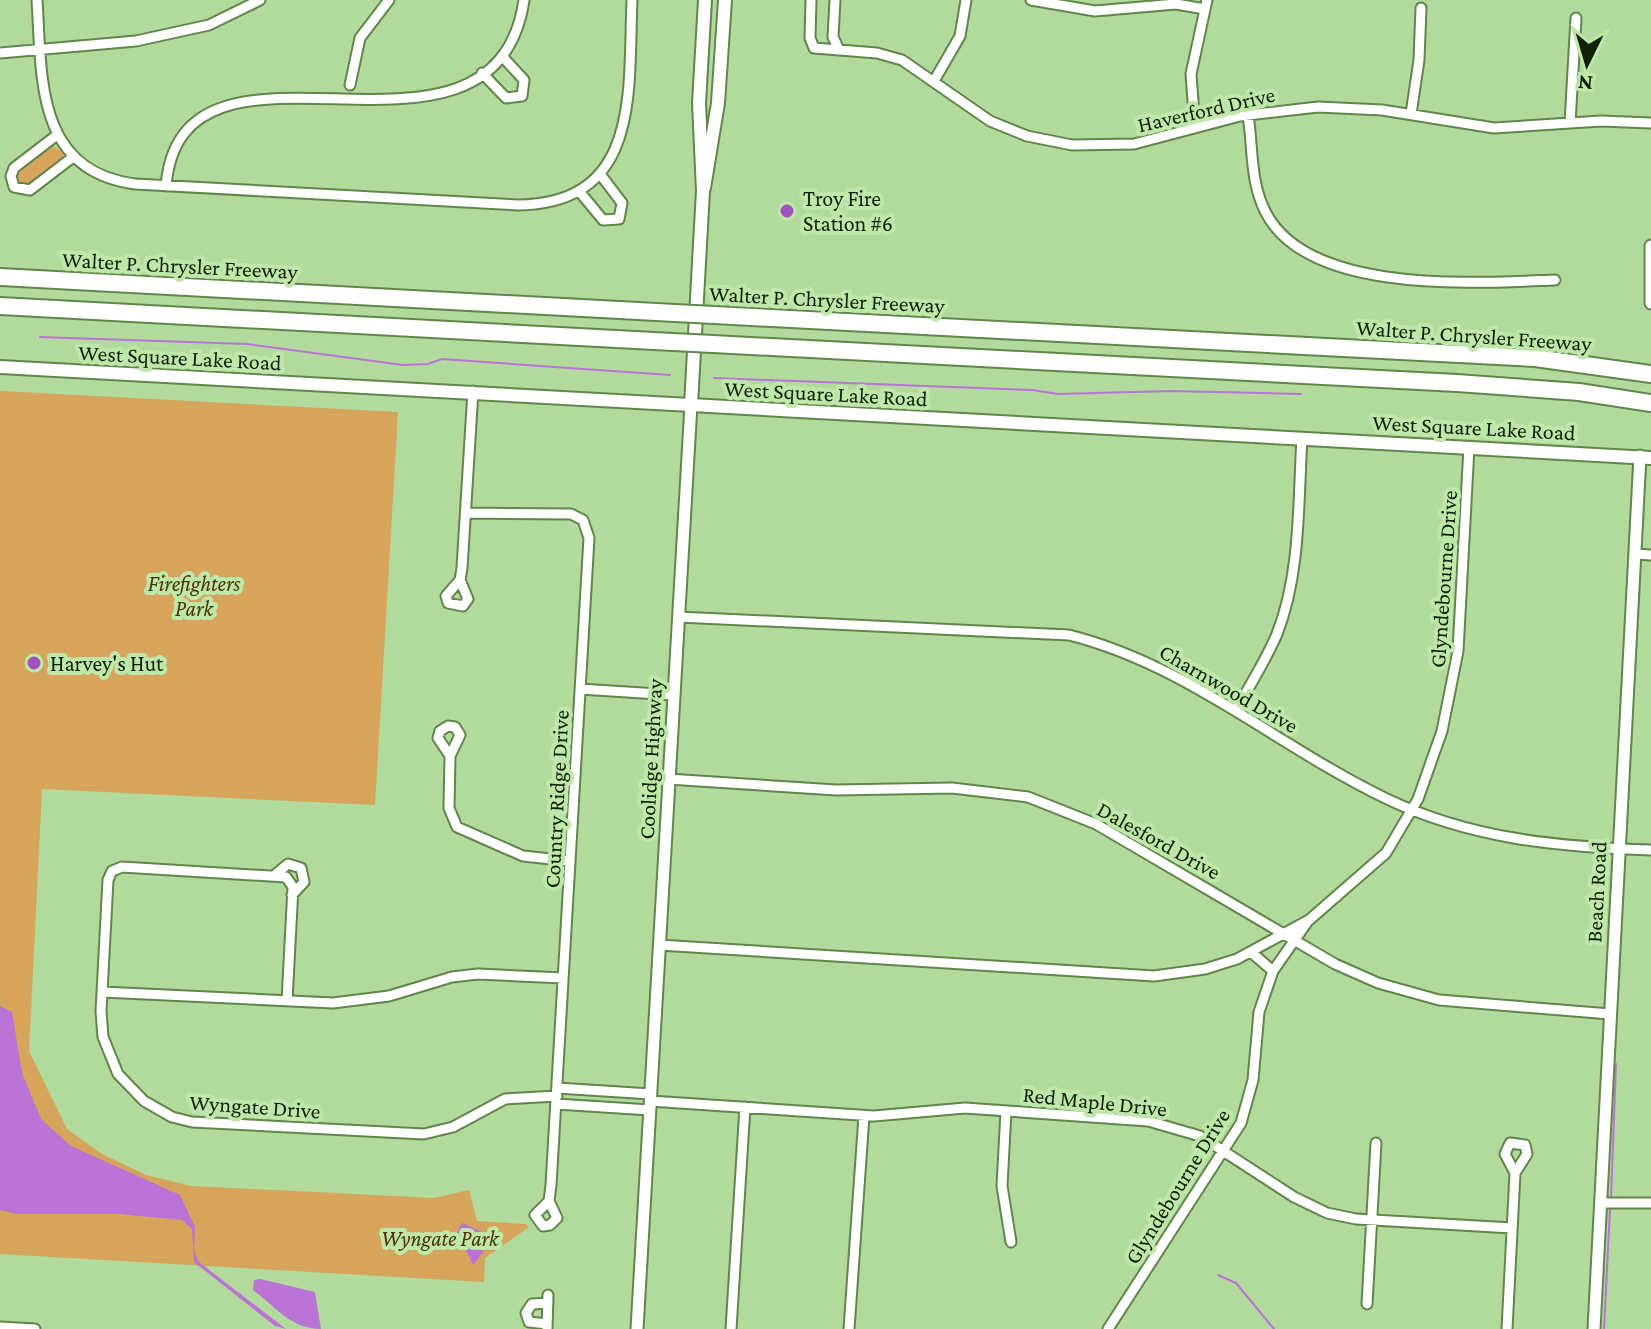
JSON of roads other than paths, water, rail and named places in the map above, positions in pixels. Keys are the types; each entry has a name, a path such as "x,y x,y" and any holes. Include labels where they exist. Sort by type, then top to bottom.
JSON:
{"highway":[{"name":"Walter P. Chrysler Freeway","path":"0,277 1535,358 1651,374"},
{"path":"0,306 1457,383 1579,392 1651,403"}],"main road":[{"name":"Coolidge Highway","path":"691,405 703,191 699,103 705,0"},
{"name":"Coolidge Highway","path":"703,191 710,169 718,103 725,0"},
{"name":"West Square Lake Road","path":"0,367 1645,457"}],"street":[{"path":"37,0 46,109 57,135 73,157 114,180 166,186 519,205 552,202 579,191 600,174 613,156 625,125 632,0"},
{"path":"0,53 136,41 209,25 260,0"},
{"path":"362,86 344,85 360,38 389,0"},
{"path":"374,87 434,89 453,86 482,73 502,56 517,30 524,0"},
{"name":"Haverford Drive","path":"811,0 810,43 818,49 877,53 902,60 990,121 1027,136 1057,143 1113,146 1248,115 1318,107 1411,114 1494,128 1570,123 1651,123"},
{"path":"835,0 833,37 839,50"},
{"path":"934,81 960,36 966,0"},
{"path":"1031,0 1096,5 1206,5 1191,74 1195,128"},
{"path":"1411,114 1419,60 1421,8"},
{"path":"1570,123 1576,18"},
{"path":"482,73 506,98 522,96 524,80 502,56"},
{"path":"166,186 172,149 193,113"},
{"path":"1248,115 1260,201 1281,235 1310,257 1343,268 1398,277 1555,280"},
{"path":"57,135 14,168 11,176 14,187 30,190 73,157"},
{"path":"579,191 603,220 619,219 623,208 620,199 600,174"},
{"path":"1651,246 1651,303"},
{"path":"460,580 473,391"},
{"name":"Coolidge Highway","path":"637,1329 691,405"},
{"path":"1236,710 1273,643 1287,600 1296,534 1302,438"},
{"name":"Glyndebourne Drive","path":"1110,1326 1225,1151 1248,1105 1259,1012 1273,971 1308,921 1377,863 1413,811 1439,744 1456,664 1469,447"},
{"name":"Beach Road","path":"1594,1329 1635,554 1645,457"},
{"name":"Country Ridge Drive","path":"466,513 510,516 564,512 577,516 586,525 589,538 549,1201"},
{"path":"1635,554 1651,555"},
{"name":"Charnwood Drive","path":"678,617 1069,635 1158,665 1338,773 1413,811 1520,841 1651,850"},
{"path":"580,689 674,695"},
{"path":"450,756 449,808 457,827 523,856 570,861"},
{"name":"Dalesford Drive","path":"668,779 836,790 952,788 1028,797 1096,824 1355,973 1425,997 1610,1014"},
{"path":"287,1001 292,895 290,880 276,874 288,864 301,868 304,882 292,895"},
{"name":"Wyngate Drive","path":"276,874 122,867 112,871 108,880 102,992 103,1037 118,1074 152,1107 183,1120 424,1134 453,1127 505,1099 557,1096 650,1102"},
{"path":"659,945 1139,976 1205,969 1252,953 1308,921"},
{"path":"1252,953 1273,971"},
{"path":"102,992 359,1002 430,981 478,974 563,978"},
{"name":"Wyngate Drive","path":"557,1096 650,1102"},
{"name":"Red Maple Drive","path":"650,1102 864,1116 906,1115 952,1108 1157,1122 1190,1132 1225,1151 1317,1210 1372,1220 1512,1228"},
{"path":"731,1329 745,1107"},
{"path":"1006,1111 1002,1186 1011,1242"},
{"path":"849,1329 864,1116"},
{"path":"1367,1304 1376,1143"},
{"path":"1507,1329 1515,1173"},
{"path":"1601,1203 1651,1203"},
{"path":"548,1299 547,1327 529,1322 526,1313 532,1304 548,1299"},
{"path":"1110,1326 1122,1329"},
{"path":"0,1327 35,1329"}],"waterway":[{"path":"40,337 247,344 403,365 428,364 442,359 670,375"},
{"path":"714,378 1032,390 1058,394 1172,391 1301,394"},
{"path":"1611,1198 1616,1064"},
{"path":"1604,1329 1610,1209"},
{"path":"1218,1275 1236,1283 1274,1329"}],"place":[{"name":"Troy Fire Station #6","path":"787,211"},
{"name":"Harvey's Hut","path":"34,663"}],"park label":[{"name":"Firefighters Park","path":"194,596"},
{"name":"Wyngate Park","path":"440,1238"}]}
